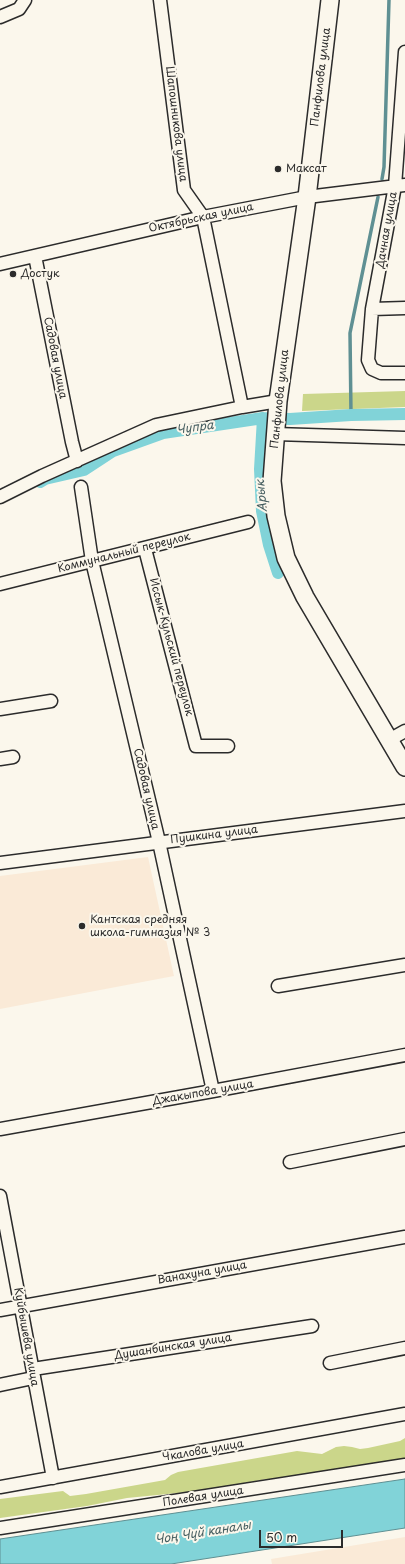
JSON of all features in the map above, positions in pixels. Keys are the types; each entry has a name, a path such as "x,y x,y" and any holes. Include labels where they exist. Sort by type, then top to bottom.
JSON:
{"street":[{"path":"0,17 19,9 25,0"},
{"name":"Шапошникова улица","path":"160,0 184,190 203,217 242,407"},
{"name":"Панфилова улица","path":"330,0 307,197 278,402 272,481 276,516 286,558 305,597 405,767"},
{"name":"Дачная улица","path":"405,52 400,186 372,309 368,360 372,369 381,373 405,373"},
{"name":"Октябрьская улица","path":"0,264 203,217 307,197 400,186"},
{"name":"Садовая улица","path":"34,256 77,461"},
{"path":"372,309 405,308"},
{"path":"0,497 156,425 242,407 278,402"},
{"path":"275,434 405,438"},
{"name":"Садовая улица","path":"81,486 92,561 159,842 213,1091"},
{"name":"Коммунальный переулок","path":"0,584 145,549 248,522"},
{"name":"Иссык-Кульский переулок","path":"145,549 196,746 228,746"},
{"path":"0,708 51,701"},
{"path":"389,740 405,731"},
{"path":"0,759 13,757"},
{"name":"Пушкина улица","path":"0,863 405,811"},
{"path":"278,986 405,965"},
{"name":"Джакыпова улица","path":"0,1129 405,1055"},
{"path":"290,1162 405,1139"},
{"name":"Куйбышева улица","path":"0,1196 53,1478"},
{"name":"Ванахуна улица","path":"0,1310 405,1237"},
{"name":"Душанбинская улица","path":"0,1385 34,1374 312,1326"},
{"path":"330,1363 405,1348"},
{"name":"Чкалова улица","path":"0,1487 405,1414"},
{"name":"Полевая улица","path":"0,1528 405,1465"}],"shaded area":[{"name":"Кантская средняя школа-гимназия № 3","path":"148,857 174,976 0,1009 0,876"},
{"path":"405,1537 405,1564 272,1564 271,1559"}],"green space":[{"path":"405,391 405,407 302,411 303,394"},
{"path":"405,1438 405,1459 290,1482 267,1479 198,1491 127,1498 87,1506 0,1518 0,1499 63,1491 70,1496 86,1494 165,1480 178,1472 297,1451 322,1454 336,1447 344,1446 360,1449 368,1448 400,1441"}],"water":[{"name":"Чоң Чүй каналы","path":"405,1479 405,1528 171,1564 0,1564 0,1539"}],"waterway":[{"path":"382,179 384,167 389,0"},
{"path":"351,415 350,333 378,197"},
{"name":"Чупра","path":"40,482 45,479 84,470 113,451 163,433 263,418 290,419 351,415 405,414"},
{"name":"Арык","path":"263,418 260,469 262,511 269,545 278,573"}],"place":[{"name":"Максат","path":"278,169"},
{"name":"Достук","path":"13,274"},
{"name":"Кантская средняя школа-гимназия № 3","path":"82,926"}]}
